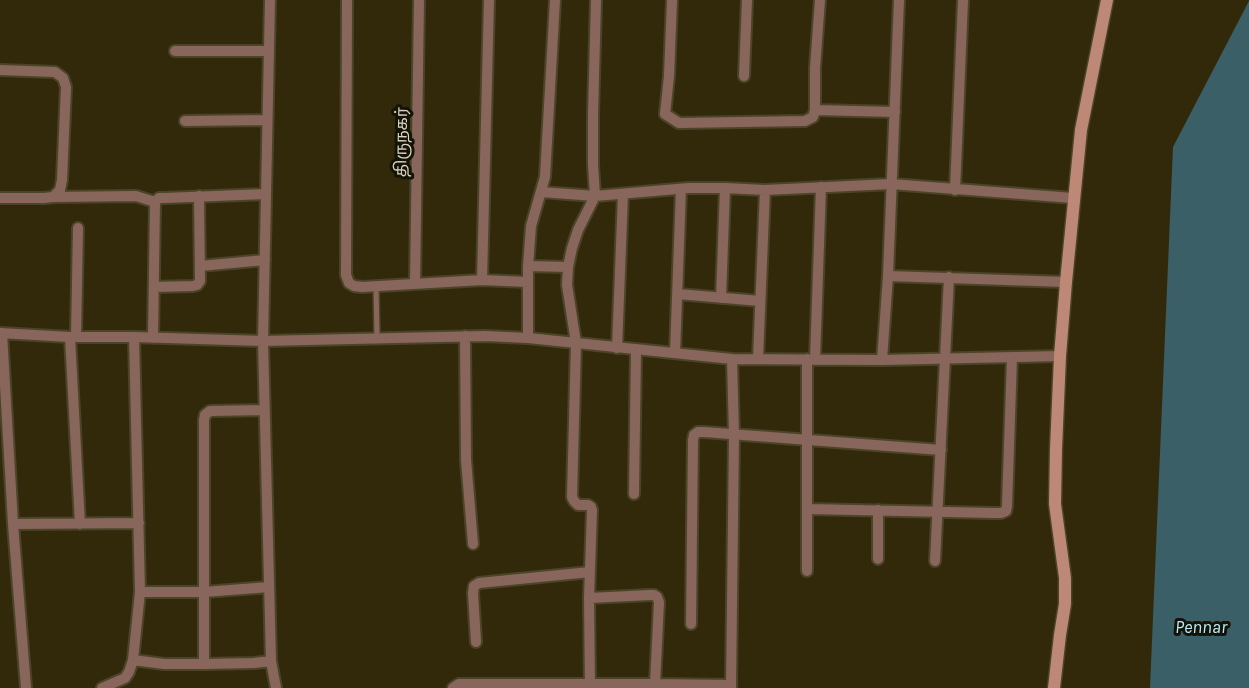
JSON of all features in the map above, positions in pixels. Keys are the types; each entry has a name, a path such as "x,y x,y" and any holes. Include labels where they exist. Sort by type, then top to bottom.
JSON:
{"main road":[{"path":"1054,688 1065,604 1065,578 1055,504 1065,282 1081,130 1107,0"}],"street":[{"path":"270,0 263,341 270,661 276,688"},
{"path":"348,0 346,274 349,283 354,286 376,286 482,280 528,282"},
{"name":"திருநகர்","path":"415,284 419,0"},
{"path":"482,280 489,0"},
{"path":"528,338 528,266 531,226 545,177 555,0"},
{"path":"590,686 589,598 592,510 588,505 578,505 572,497 576,344 567,285 572,248 595,196 593,115 596,0"},
{"path":"672,0 665,114 679,123 806,121 813,117 820,0"},
{"path":"744,76 747,0"},
{"path":"882,360 888,276 899,0"},
{"path":"955,190 963,0"},
{"path":"175,51 269,51"},
{"path":"0,69 55,72 63,78 66,87 62,180 60,190 53,197"},
{"path":"815,110 895,112"},
{"path":"185,121 267,120"},
{"path":"541,192 595,196 681,189 765,190 891,184 1073,198"},
{"path":"807,571 807,440 820,187"},
{"path":"721,298 725,188"},
{"path":"675,353 681,189"},
{"path":"758,358 765,190"},
{"path":"153,338 155,202 159,198 266,194"},
{"path":"617,348 623,194"},
{"path":"0,198 135,196 155,202"},
{"path":"154,288 197,285 200,281 199,196"},
{"path":"78,228 73,337 80,524"},
{"path":"200,266 265,260"},
{"path":"528,266 568,267"},
{"path":"888,276 1065,282"},
{"path":"935,561 949,277"},
{"path":"678,294 760,301"},
{"path":"26,688 1,333 73,337 263,341 485,336 528,338 732,359 882,360 1060,356"},
{"path":"465,336 466,460 473,544"},
{"path":"102,688 125,678 129,672 133,660 140,592 134,337"},
{"path":"634,495 636,350"},
{"path":"807,509 994,513 1006,511 1012,357"},
{"path":"453,688 459,684 731,687 734,435 732,359"},
{"path":"204,664 205,415 216,410 264,410"},
{"path":"692,624 693,440 694,435 698,432 941,450"},
{"path":"878,510 878,559"},
{"path":"13,524 139,523"},
{"path":"476,642 473,593 474,586 478,583 590,572"},
{"path":"140,592 204,592 269,587"},
{"path":"589,598 650,595 657,597 659,602 655,686"},
{"path":"133,660 164,664 270,661"}],"lane":[{"path":"376,286 377,338"}],"water":[{"name":"Pennar","path":"1249,1 1249,688 1150,688 1173,147"}]}
